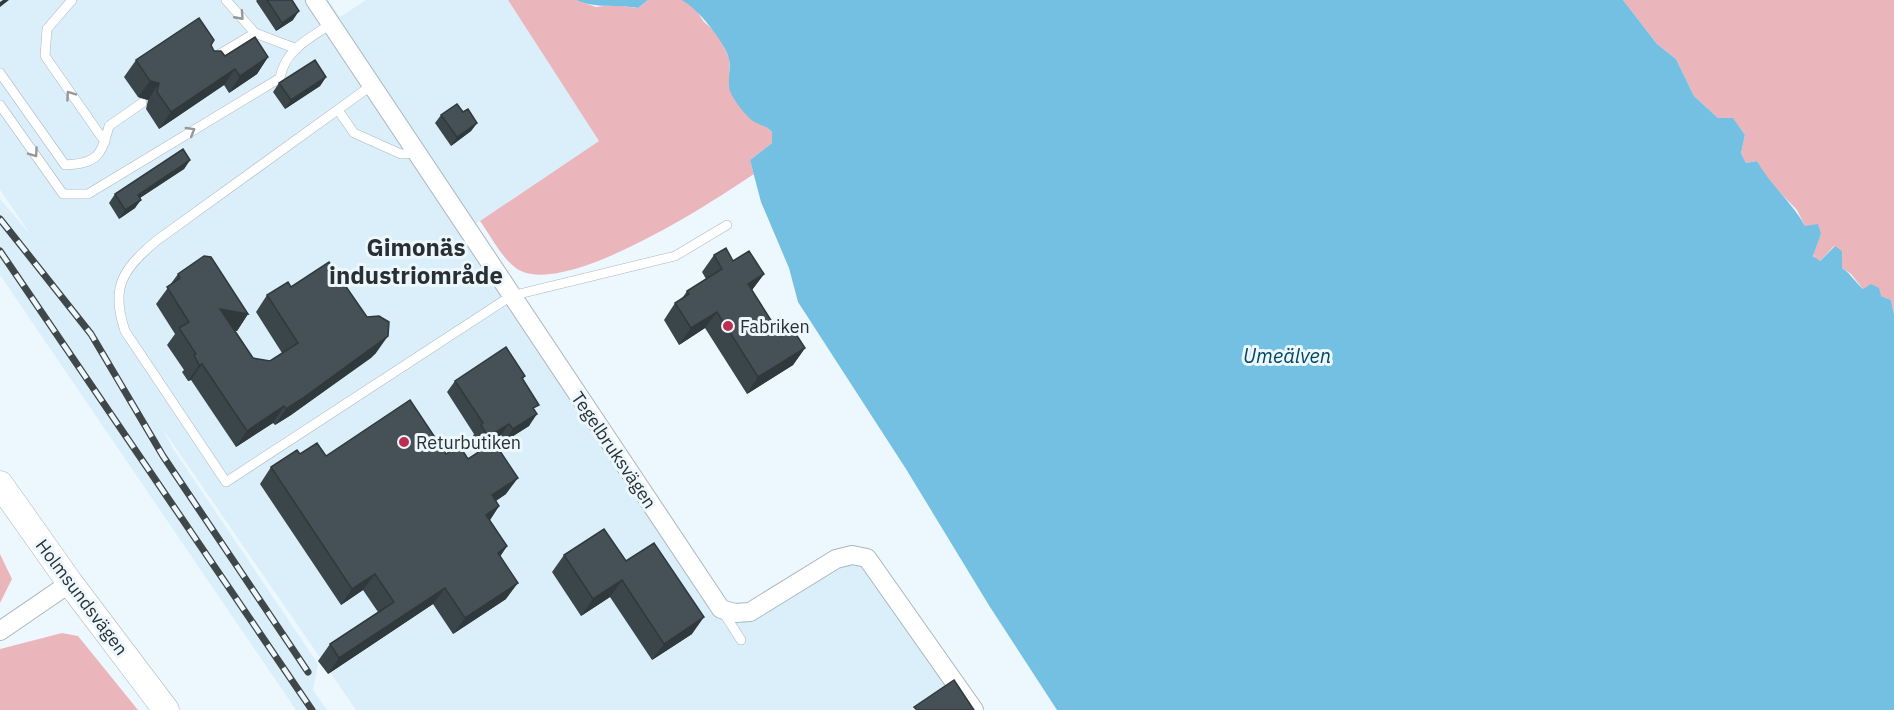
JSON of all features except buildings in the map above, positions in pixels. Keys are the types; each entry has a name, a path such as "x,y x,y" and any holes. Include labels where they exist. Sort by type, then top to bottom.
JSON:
{"main road":[{"name":"Holmsundsvägen","path":"0,484 70,583 166,710"}],"street":[{"name":"Tegelbruksvägen","path":"315,0 510,296 721,609"},
{"path":"721,609 735,613 750,612 836,559 852,555 867,558 974,710"},
{"path":"0,631 70,583"}],"lane":[{"path":"72,0 48,29 45,56 105,142"},
{"path":"226,0 255,33 297,49"},
{"path":"0,105 63,194 87,194 280,78 283,61 331,24"},
{"path":"206,62 255,33"},
{"path":"0,73 65,165 88,164 103,150 109,126 142,103"},
{"path":"372,85 156,241 133,261 120,280 119,312 125,331 226,482 510,296 675,256 727,225"},
{"path":"338,110 354,133 401,154 417,153"},
{"path":"721,609 741,640"}],"shaded area":[{"path":"0,0 328,0 340,17 366,0 508,0 599,141 465,231 720,609 735,613 836,559 867,558 974,710 356,710 162,428 174,450 318,664 313,690 327,710 296,710 0,275 0,199 31,235 0,190"},
{"path":"508,0 576,0 596,7 613,5 638,8 648,0 681,0 692,4 704,22 717,33 729,58 730,90 739,105 772,132 772,143 750,160 754,174 675,224 605,258 572,270 544,275 521,271 515,267 503,256 480,221 599,141"},
{"path":"1623,0 1894,0 1894,315 1891,300 1863,289 1851,274 1842,268 1841,251 1834,246 1819,262 1813,255 1821,234 1805,226 1797,210 1765,177 1757,161 1746,163 1741,153 1745,135 1733,119 1718,118 1694,96 1676,59 1657,44"},
{"path":"0,554 12,579 0,603"},
{"path":"62,633 78,636 138,710 0,710 0,649"}],"water":[{"path":"576,0 648,0 638,8 591,4"},
{"name":"Umeälven","path":"681,0 1623,0 1657,44 1676,59 1694,96 1718,118 1733,118 1745,135 1741,153 1746,163 1757,161 1805,226 1818,224 1821,234 1813,256 1820,261 1835,246 1842,251 1842,268 1863,289 1871,284 1879,288 1881,296 1891,300 1894,315 1894,710 1057,710 798,302 789,268 761,202 750,160 772,143 772,132 753,121 737,103 730,91 729,59 722,43 702,17"}],"railway":[{"path":"0,219 91,334 163,456 308,672"},
{"path":"0,251 312,710"}],"place":[{"name":"Fabriken","path":"728,326"},
{"name":"Returbutiken","path":"404,442"}],"district":[{"name":"Gimonäs industriområde","path":"416,261"}]}
